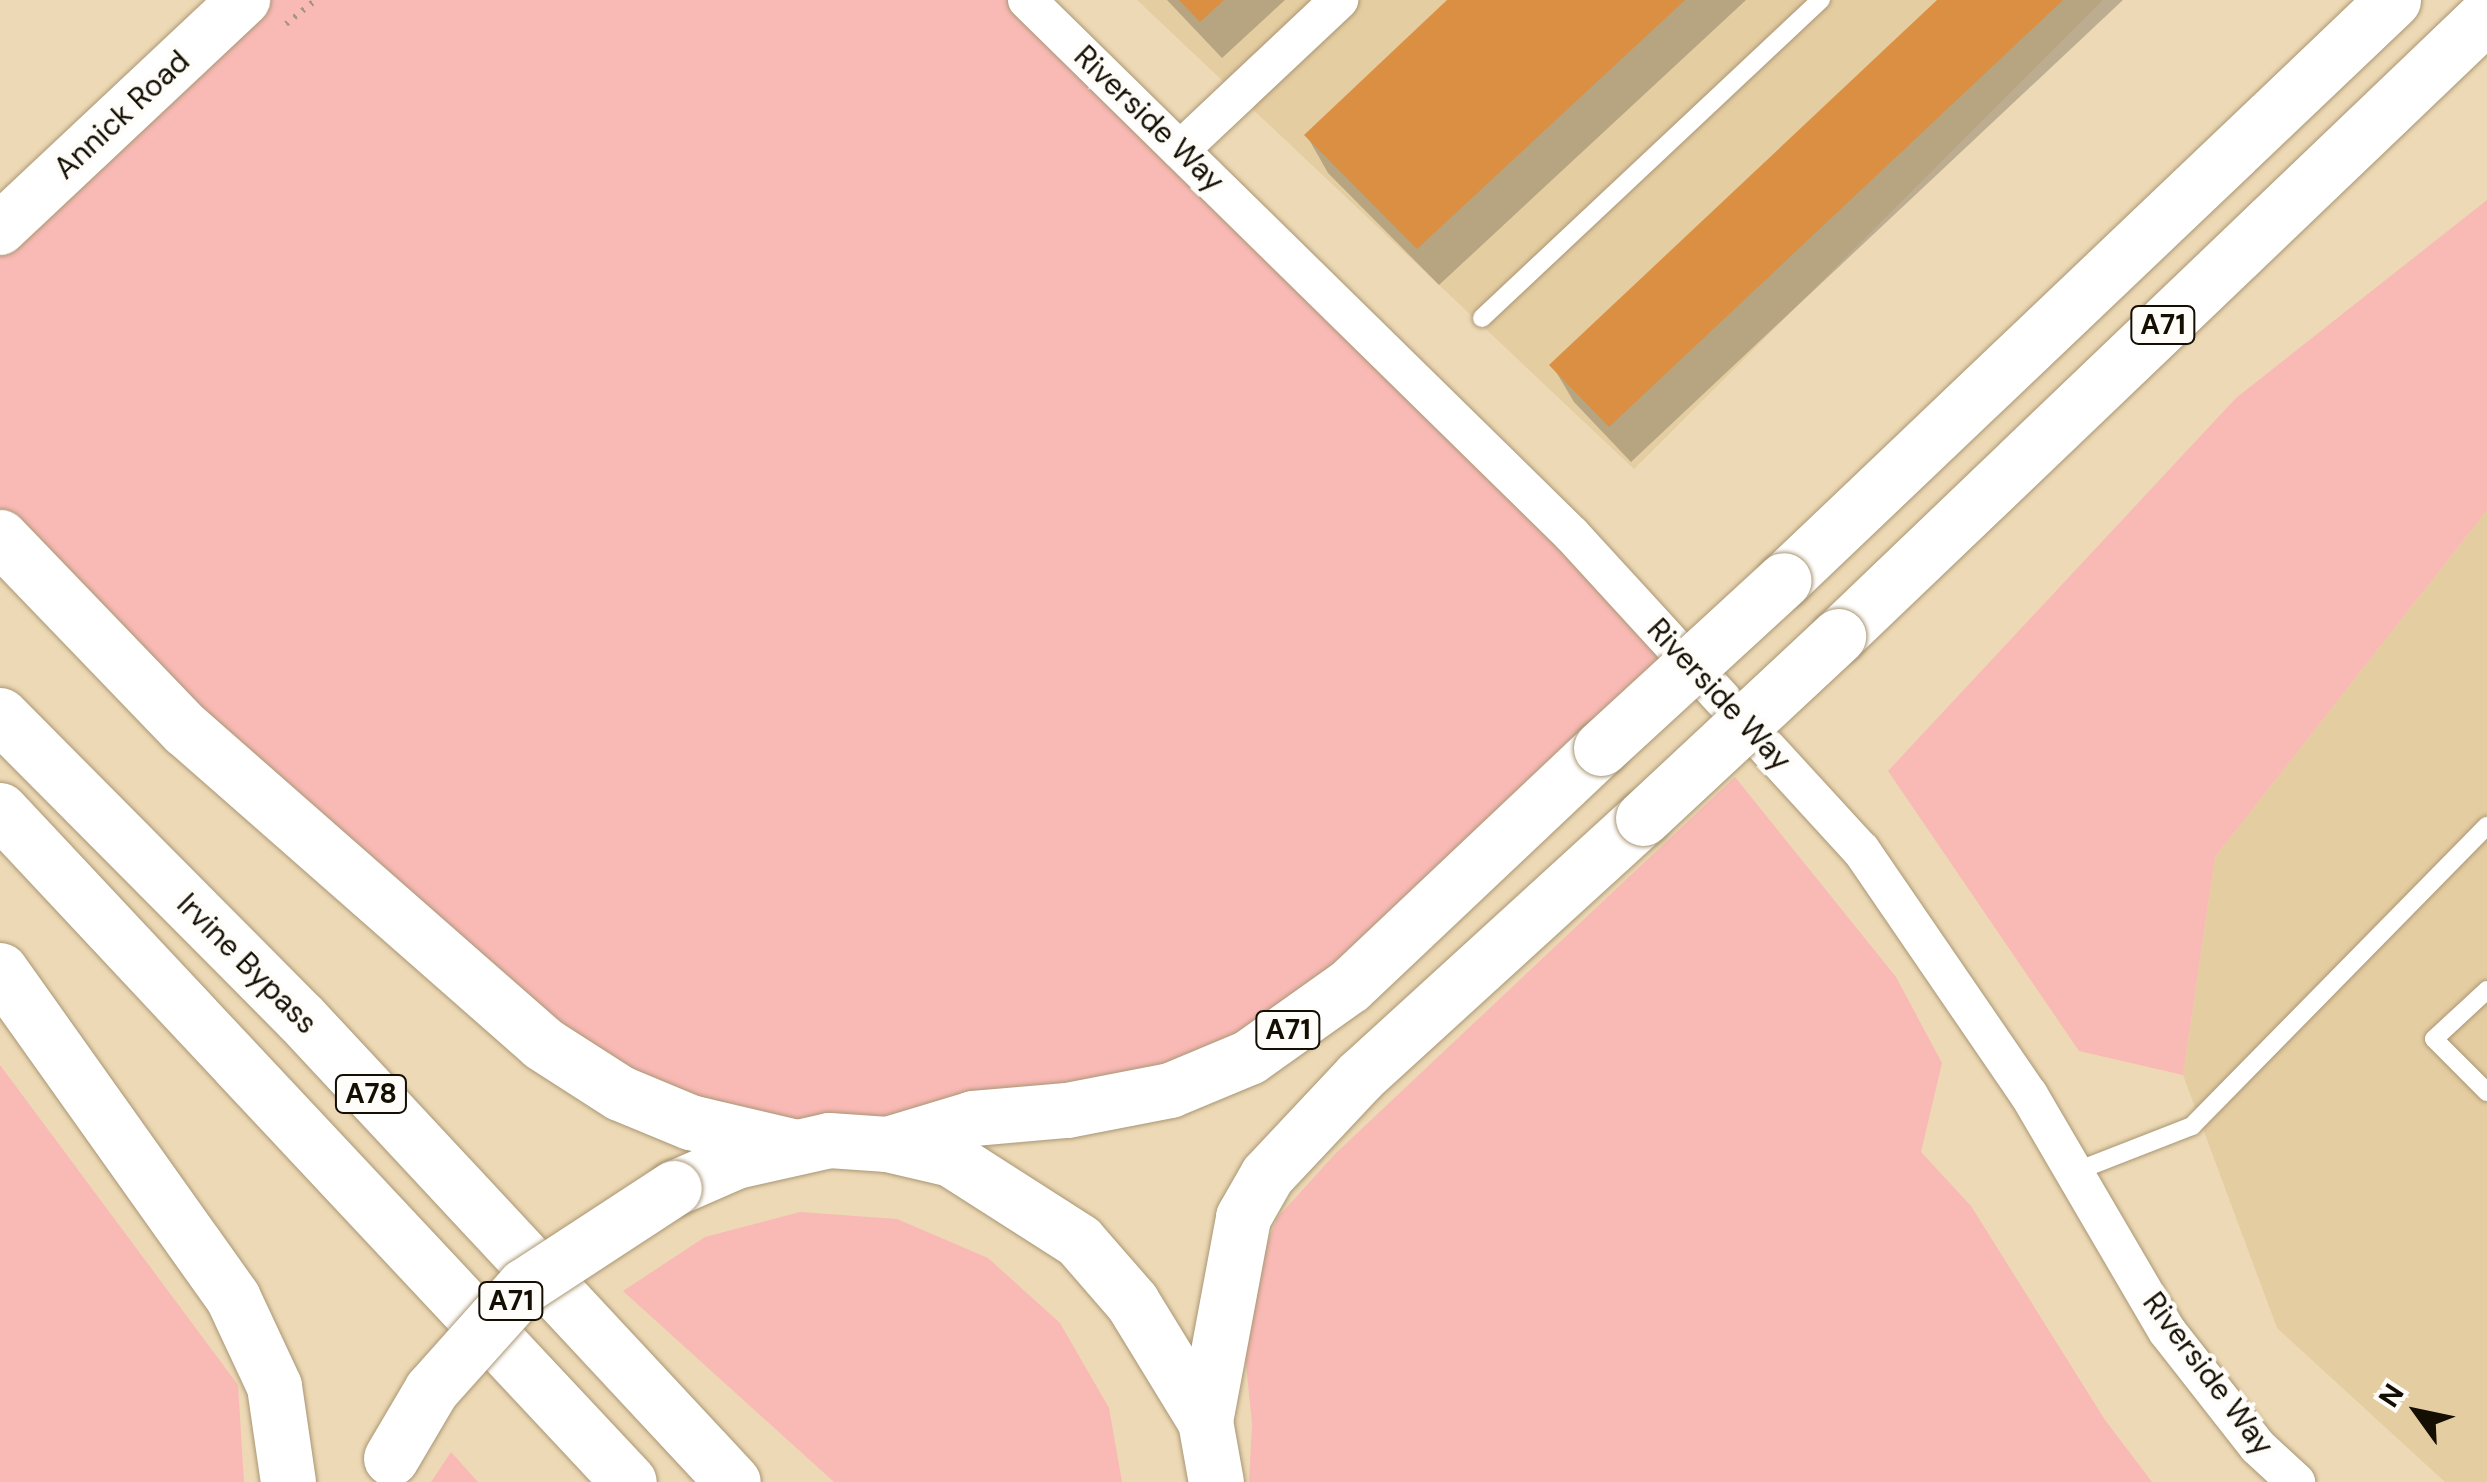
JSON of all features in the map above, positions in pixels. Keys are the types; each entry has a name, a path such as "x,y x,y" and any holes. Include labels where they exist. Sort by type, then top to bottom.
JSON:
{"main road":[{"name":"Annick Road","path":"0,229 244,0"},
{"name":"A71","path":"887,1144 973,1118 1170,1090 1250,1058 1349,986 1784,580 2392,0"},
{"name":"A71","path":"1205,1421 1243,1217 1267,1176 1360,1076 1838,636 2487,15"},
{"path":"0,537 186,729 542,1043 620,1094 690,1122 796,1147"},
{"name":"Irvine Bypass","path":"0,715 300,1017 733,1482"},
{"name":"A78","path":"0,810 629,1482"},
{"path":"0,970 233,1298 274,1386 288,1482"},
{"name":"A71","path":"385,1470 431,1390 524,1286 674,1188 736,1161 829,1140 887,1144 951,1158 1079,1241 1162,1344 1205,1421 1216,1482"}],"street":[{"name":"Riverside Way","path":"1027,0 1572,535 1862,850 2074,1172 2167,1331 2258,1447 2296,1482"},
{"path":"1180,150 1338,0"}],"lane":[{"path":"1482,318 1821,0"},
{"path":"2074,1172 2192,1126 2487,826"},
{"path":"2487,990 2434,1040 2487,1092"}],"shaded area":[{"path":"244,0 1024,0 1683,673 1249,1057 973,1118 733,1132 590,1074 0,523 0,228"},
{"path":"1137,0 2103,0 1634,469"},
{"path":"2487,200 2487,510 2215,857 2183,1075 2079,1051 1888,771 2236,398"},
{"path":"2487,510 2487,1482 2445,1482 2277,1328 2183,1075 2215,857"},
{"path":"1735,777 1896,977 1942,1063 1921,1152 1971,1206 2105,1420 2152,1482 1249,1482 1252,1424 1241,1314 1277,1218 1335,1154"},
{"path":"0,1065 238,1385 244,1482 0,1482"},
{"path":"800,1212 897,1219 988,1258 1060,1323 1109,1408 1122,1482 834,1482 623,1291 705,1237"},
{"path":"451,1452 478,1482 431,1482"}],"building":[{"path":"1179,0 1224,0 1200,22"},
{"path":"1447,0 1685,0 1417,249 1304,135"},
{"path":"1937,0 2063,0 1609,427 1549,365"}]}
